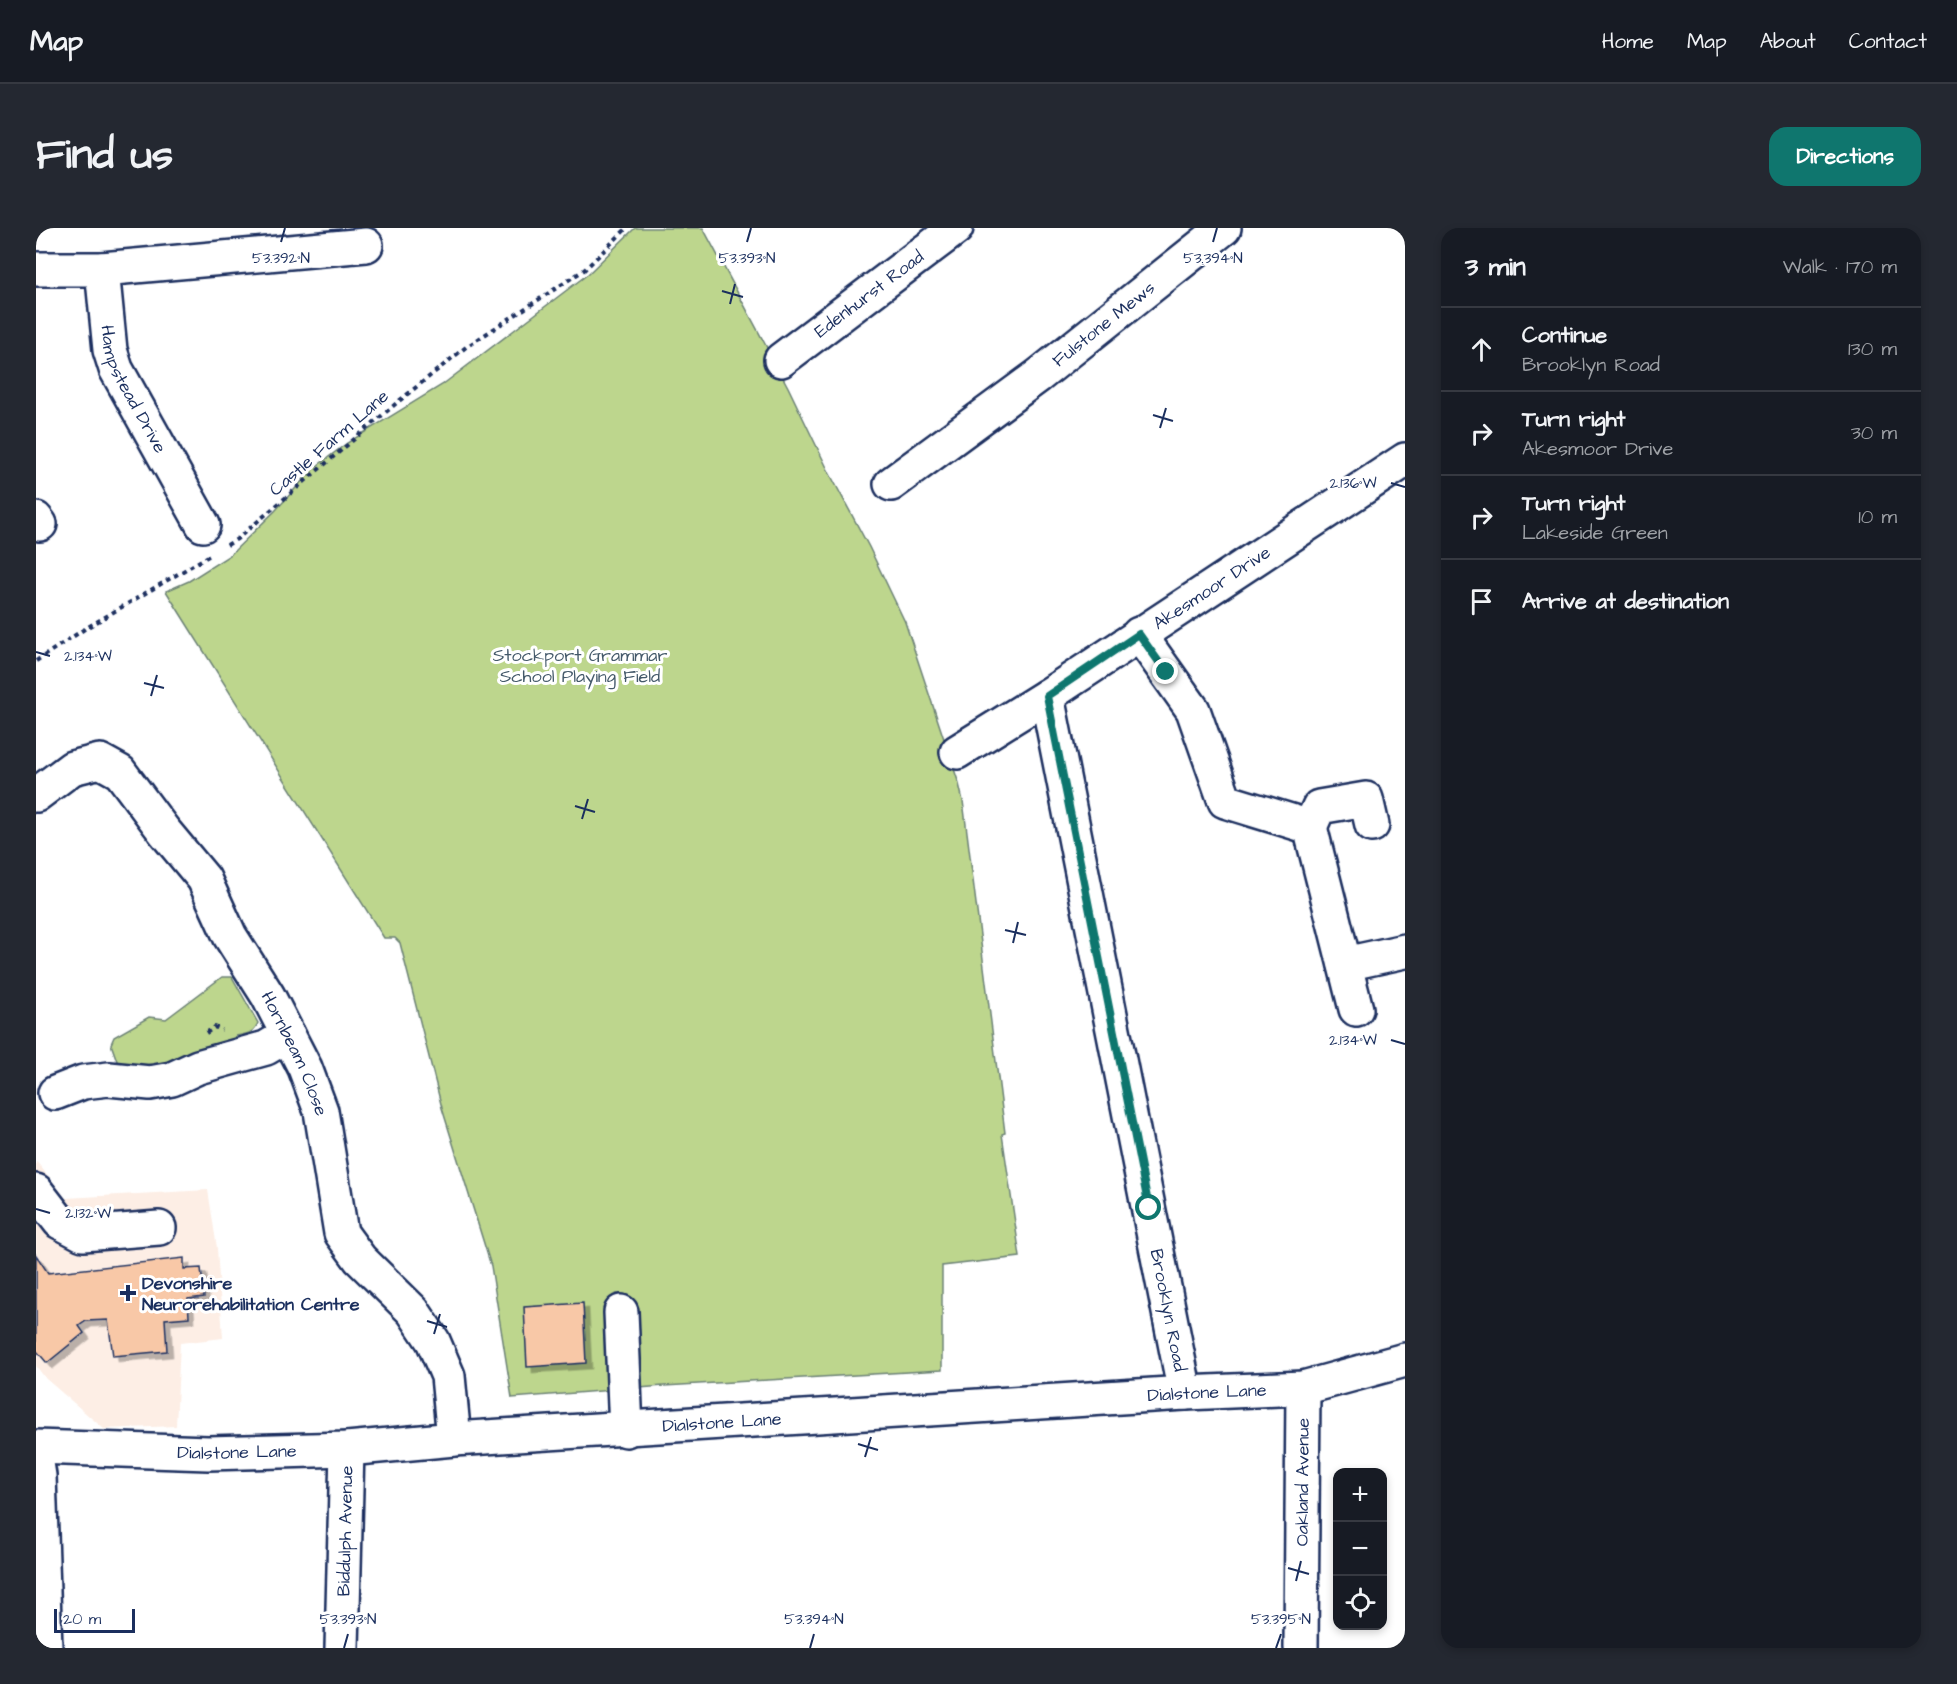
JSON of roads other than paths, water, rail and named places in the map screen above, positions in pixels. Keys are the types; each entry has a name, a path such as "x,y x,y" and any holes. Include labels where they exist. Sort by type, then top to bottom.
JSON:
{"street":[{"name":"Edenhurst Road","path":"781,360 957,228"},
{"name":"Fulstone Mews","path":"891,484 1038,376 1224,228"},
{"path":"36,269 102,269 285,240 366,245"},
{"name":"Hampstead Drive","path":"102,269 110,350 116,369 209,523"},
{"name":"Akesmoor Drive","path":"957,752 1047,696 1405,460"},
{"path":"1139,634 1192,710 1225,801 1310,827"},
{"name":"Brooklyn Road","path":"1047,696 1185,1394"},
{"name":"Hornbeam Close","path":"36,795 72,768 100,761 120,772 164,831 204,879 230,936 268,996 305,1068 321,1111 342,1233 360,1259 413,1311 433,1341 448,1376 454,1439"},
{"path":"1356,1009 1310,827 1320,807 1366,799 1372,825"},
{"path":"1345,964 1405,951"},
{"path":"55,1093 83,1082 109,1079 150,1083 172,1079 198,1068 266,1048 288,1035"},
{"path":"36,1191 60,1222 83,1234 159,1228"},
{"path":"621,1312 626,1430"},
{"name":"Dialstone Lane","path":"36,1447 208,1453 347,1449 454,1439 1303,1388 1405,1360"},
{"name":"Oakland Avenue","path":"1300,1648 1303,1388"},
{"name":"Biddulph Avenue","path":"342,1648 347,1449"},
{"path":"36,1457 39,1476 45,1648"}],"place":[{"name":"Devonshire Neurorehabilitation Centre","path":"128,1293"}],"park label":[{"name":"Stockport Grammar School Playing Field","path":"580,665"}]}
